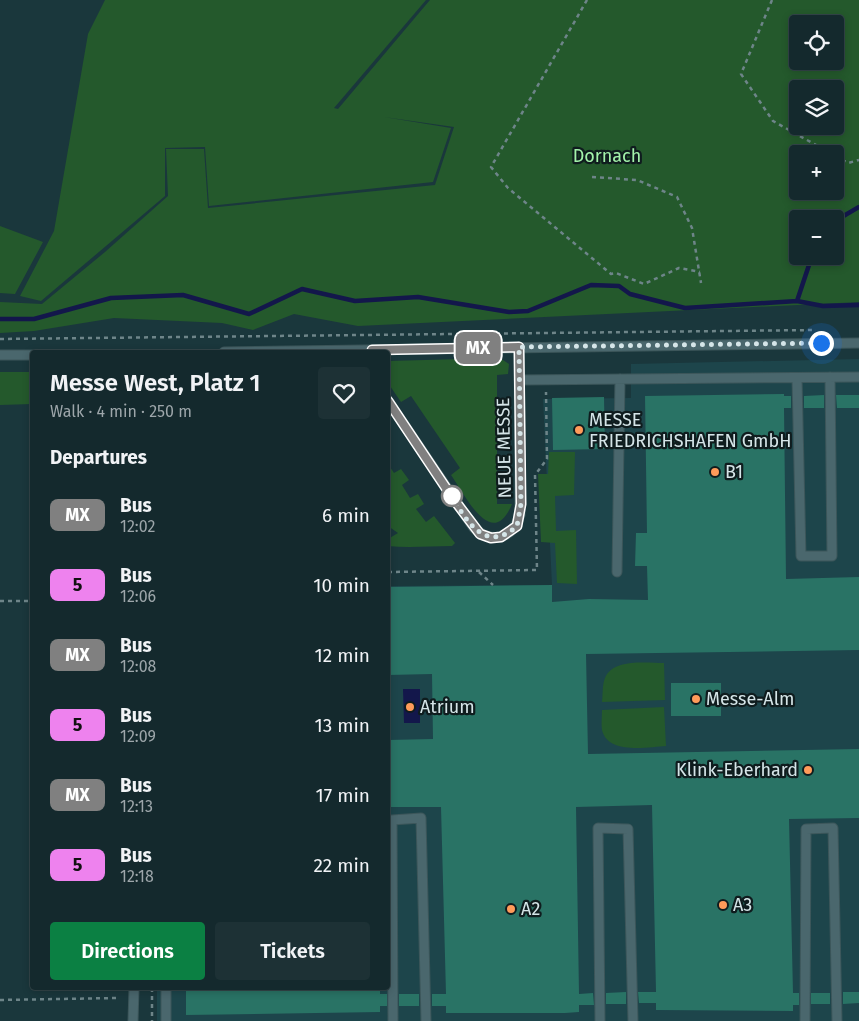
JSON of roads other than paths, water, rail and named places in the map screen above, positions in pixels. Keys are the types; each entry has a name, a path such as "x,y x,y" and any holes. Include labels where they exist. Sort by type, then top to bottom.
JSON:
{"lane":[{"path":"390,351 519,347 859,343"},
{"name":"NEUE MESSE","path":"390,404 474,528 480,534 491,538 501,537 517,526 520,515 519,347"},
{"path":"0,355 30,355"},
{"path":"797,378 801,556 832,556 830,377"},
{"path":"520,380 859,377"},
{"path":"617,572 620,379"},
{"path":"393,1021 392,820 421,818 426,1021"},
{"path":"600,1021 598,828 628,829 633,1021"},
{"path":"805,1021 806,829 833,828 837,1021"},
{"path":"133,1021 134,990"},
{"path":"166,990 166,1021"}],"waterway":[{"path":"844,216 859,207"},
{"path":"797,301 809,265"},
{"path":"0,319 34,319 111,298 183,295 249,314 302,289 355,301 418,297 509,312 528,311 591,285 619,286 630,294 685,308 797,301 823,306 859,305"}],"place":[{"name":"MESSE FRIEDRICHSHAFEN GmbH","path":"579,430"},
{"name":"B1","path":"715,472"},
{"name":"Messe-Alm","path":"696,699"},
{"name":"Atrium","path":"410,707"},
{"name":"Klink-Eberhard","path":"808,770"},
{"name":"A3","path":"723,905"},
{"name":"A2","path":"511,909"}],"park label":[{"name":"Dornach","path":"607,156"}]}
